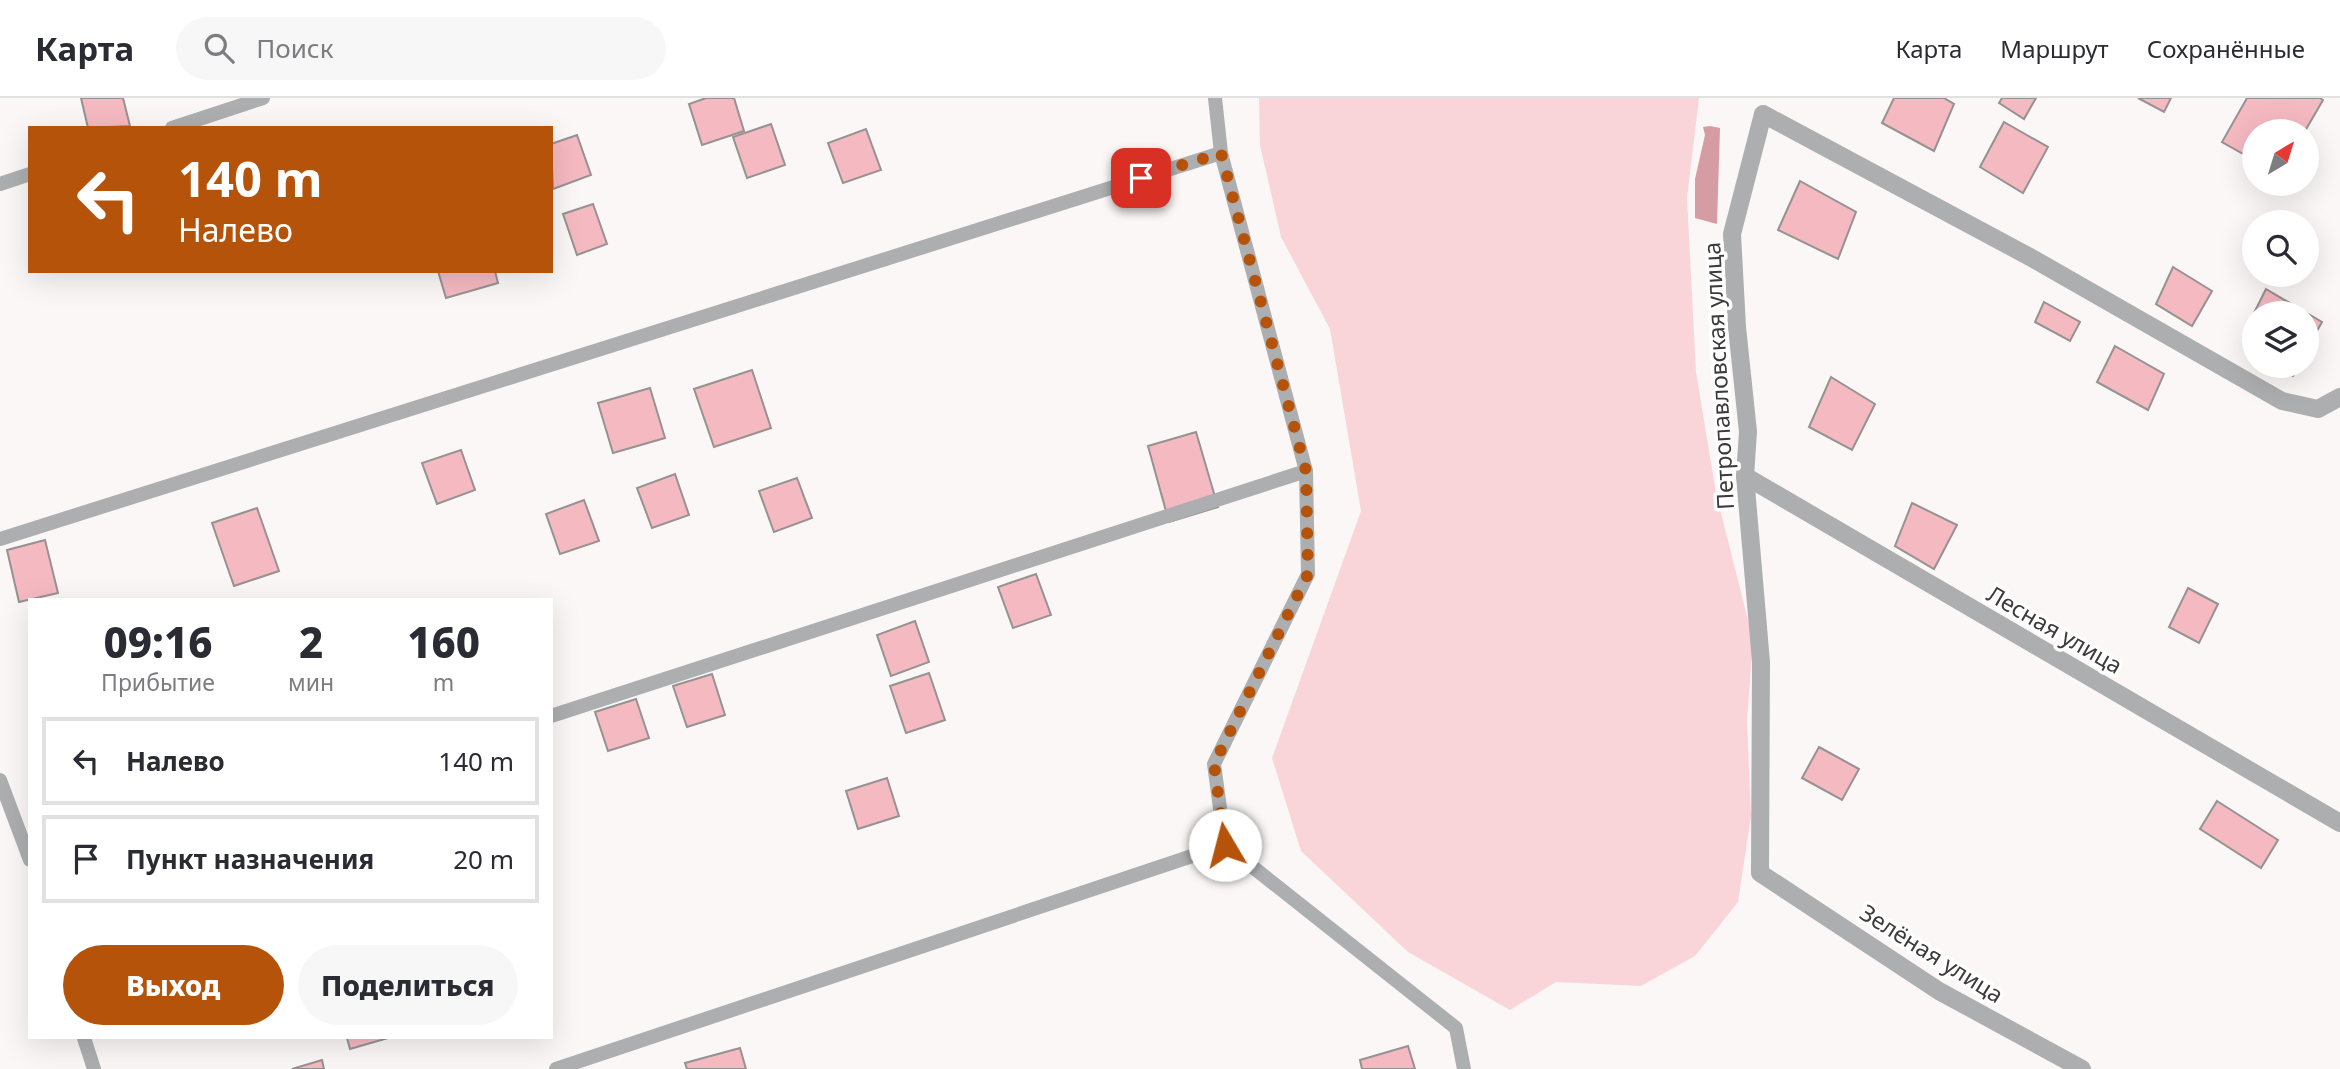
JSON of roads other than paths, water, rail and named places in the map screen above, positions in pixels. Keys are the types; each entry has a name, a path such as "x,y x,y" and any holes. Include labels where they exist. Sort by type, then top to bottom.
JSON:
{"street":[{"name":"Петропавловская улица","path":"1760,873 1761,662 1745,476 1748,432 1737,327 1732,234 1763,114 2030,257 2282,401 2318,409 2340,397"},
{"name":"Лесная улица","path":"1745,476 2340,823"},
{"name":"Зелёная улица","path":"1760,873 1939,991 2082,1069"}],"lane":[{"path":"178,126 263,98"},
{"path":"1215,98 1221,153 1306,471 1308,574 1214,764 1225,845 1456,1028 1464,1069"},
{"path":"0,538 1221,153"},
{"path":"0,184 28,175"},
{"path":"553,715 1306,471"},
{"path":"0,780 28,855"},
{"path":"556,1069 1225,845"},
{"path":"85,1039 94,1069"}]}
